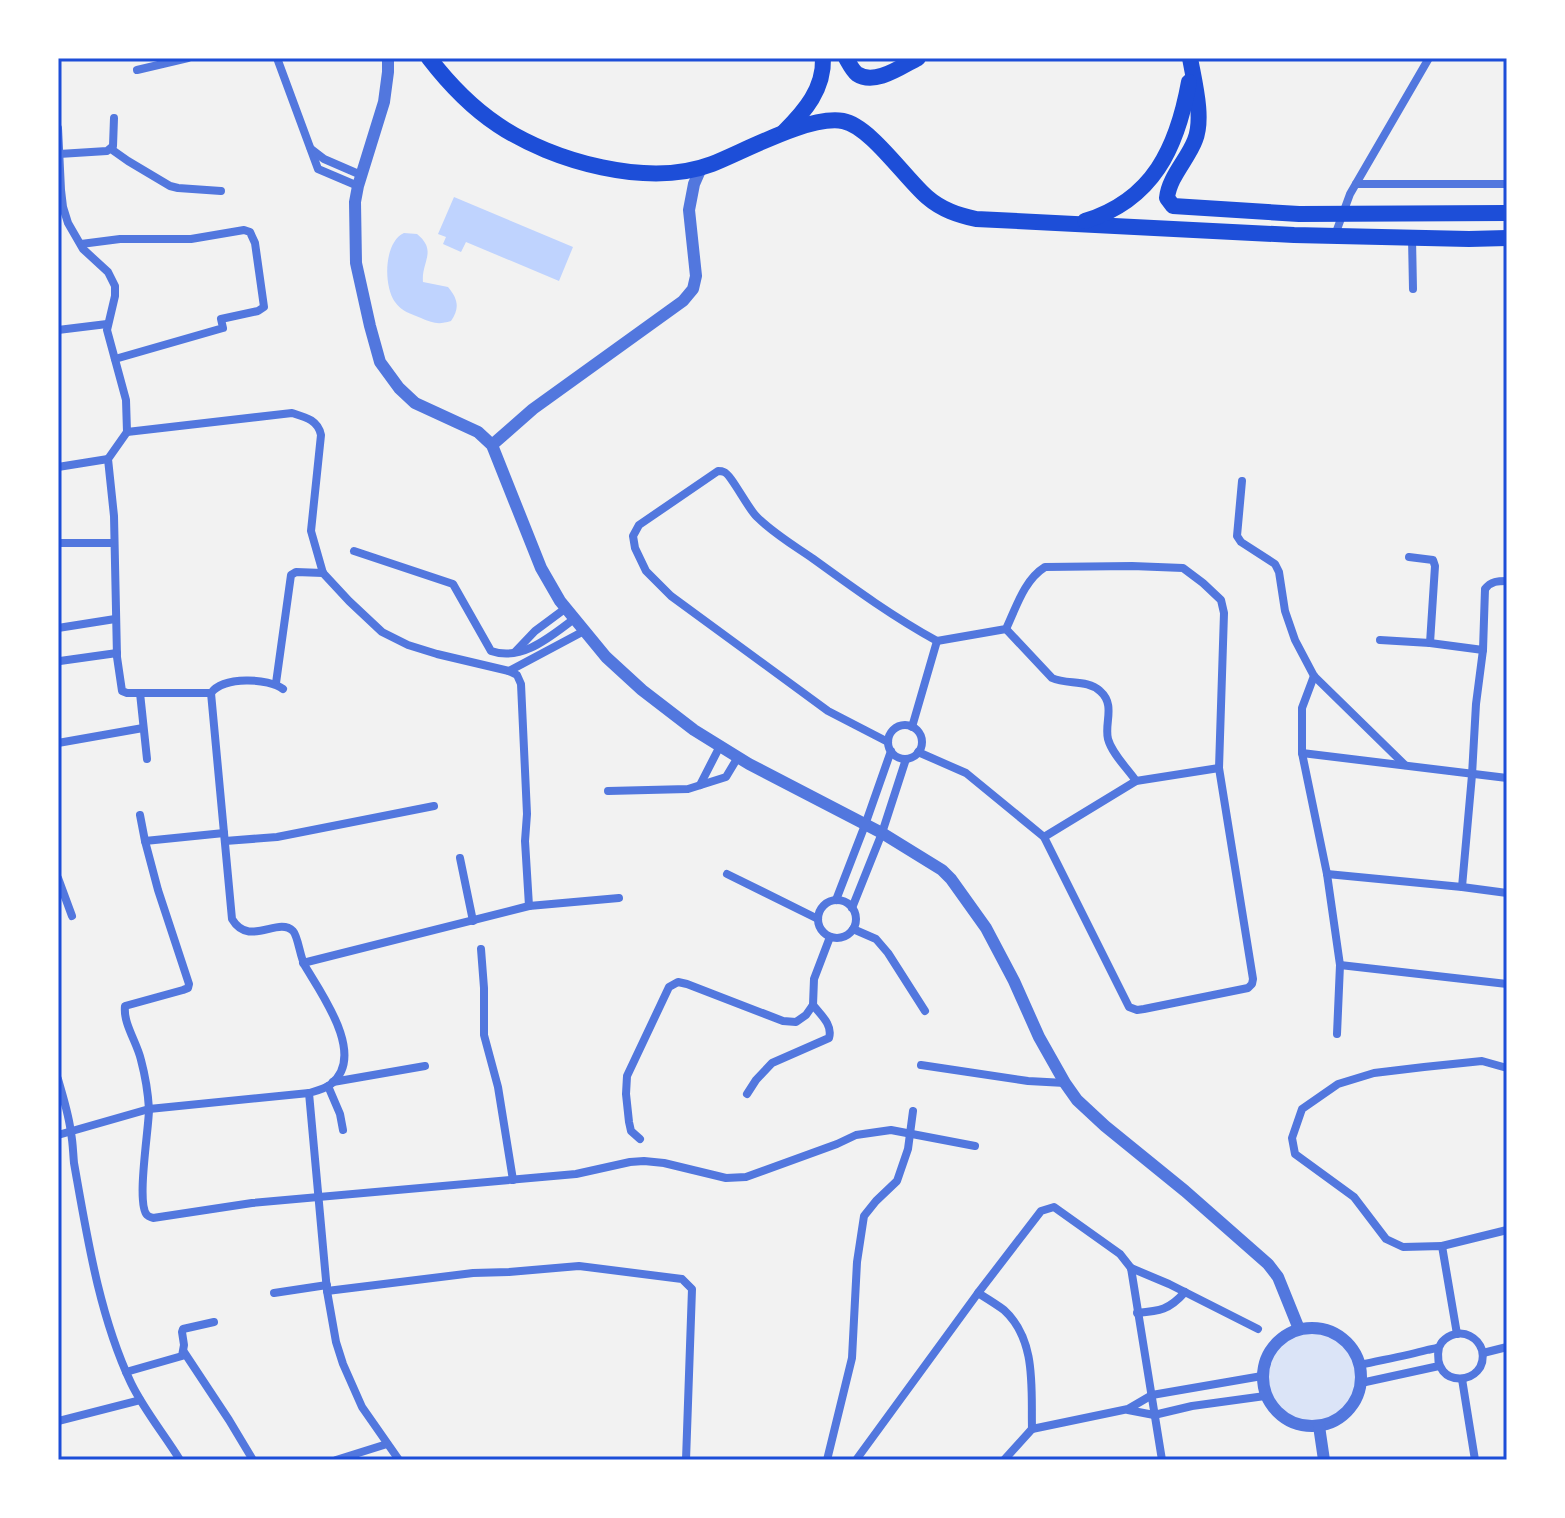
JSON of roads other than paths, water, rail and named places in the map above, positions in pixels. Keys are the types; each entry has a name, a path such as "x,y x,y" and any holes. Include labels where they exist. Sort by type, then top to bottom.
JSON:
{"main road":[{"path":"429,58 452,86 477,109 511,133 587,164 635,173 682,173 701,168 783,133 827,120 848,122 865,133 929,198 952,213 976,219 1334,236 1507,238"},
{"path":"783,133 803,113 814,95 822,73 823,58"},
{"path":"850,65 866,77 880,76 918,58"},
{"path":"1068,224 1095,218 1119,206 1154,176 1170,148 1184,111 1190,63"},
{"path":"1190,63 1198,130 1169,187 1167,195 1170,204 1180,208 1299,214 1507,213"}],"street":[{"path":"137,70 188,58"},
{"path":"277,58 318,169 359,181"},
{"path":"388,58 384,102 355,202 356,263 380,362 399,388 415,403 478,432 492,445 541,568 574,619 606,657 642,690 720,746 882,833 925,858 951,879 986,928 1065,1083 1077,1100 1268,1264 1278,1277 1299,1329"},
{"path":"1334,236 1356,184 1429,58"},
{"path":"59,154 111,149 114,118"},
{"path":"58,128 59,190 68,223 83,249 108,272 115,286 107,330 126,400 127,432 108,459 117,653 122,691 211,693"},
{"path":"111,149 170,186 221,191"},
{"path":"492,445 533,409 683,301 693,289 696,276 689,201 701,168"},
{"path":"1356,184 1507,184"},
{"path":"81,244 120,239 191,239 244,230 250,232 255,243 264,307 221,319 223,328 115,359"},
{"path":"1412,238 1413,289"},
{"path":"58,330 107,324"},
{"path":"127,432 292,413 314,422 320,428 311,531 323,573 382,632 408,645 437,654 509,671 517,675 521,684 529,906"},
{"path":"58,467 108,459"},
{"path":"906,759 898,757 889,747 828,711 671,596 646,571 639,559 633,536 639,525 718,471 724,471 755,516 919,631 937,641 1006,629"},
{"path":"1242,481 1237,536 1241,542 1275,564 1295,640 1314,676 1405,765"},
{"path":"58,543 114,543"},
{"path":"354,551 453,584 491,651 503,654 542,643 574,619"},
{"path":"1409,557 1433,560 1435,566 1430,643"},
{"path":"918,752 966,773 1044,837 1129,1007 1137,1010 1248,988 1252,984 1219,768 1224,606 1221,600 1183,568 1045,567 1035,573 1006,629"},
{"path":"323,573 296,572 291,575 280,686 238,681 215,688 211,693 232,919 235,926 247,932 285,927 296,935 303,963 337,1019 343,1045 343,1065 330,1084"},
{"path":"1462,887 1483,650 1485,589 1493,582 1507,581"},
{"path":"515,652 535,631 566,608"},
{"path":"58,628 115,619"},
{"path":"1006,629 1052,678 1088,685 1100,691 1108,703 1107,737 1136,781"},
{"path":"509,671 584,631"},
{"path":"1380,640 1483,650"},
{"path":"912,727 937,641"},
{"path":"60,661 117,653"},
{"path":"1314,676 1302,708 1302,753 1327,874 1340,965 1337,1034"},
{"path":"140,693 147,759"},
{"path":"836,900 865,825 889,747 889,737 896,727 912,727 920,735 921,746 918,752 906,759 882,833 852,908"},
{"path":"58,743 143,728"},
{"path":"700,785 720,746"},
{"path":"1302,753 1507,778"},
{"path":"608,791 688,789 726,777 738,757"},
{"path":"1044,837 1136,781 1219,768"},
{"path":"145,841 277,837 434,806"},
{"path":"140,815 158,890 189,984 188,988 125,1006 124,1015 141,1059 149,1109 143,1163 147,1216 153,1218 252,1203 576,1174 644,1161 726,1178 746,1177 856,1135 891,1130 975,1146"},
{"path":"460,858 473,921"},
{"path":"727,874 818,919"},
{"path":"1327,874 1507,893"},
{"path":"58,878 72,916"},
{"path":"303,963 529,906 619,898"},
{"path":"836,900 852,908 856,922 853,929 837,938 824,933 818,919 820,910 836,900"},
{"path":"853,929 876,939 925,1011"},
{"path":"640,1139 631,1131 629,1122 627,1076 669,987 678,982 687,984 783,1021 796,1022 813,1005 814,979 830,937"},
{"path":"481,949 484,1035 498,1087 513,1180"},
{"path":"1340,965 1507,984"},
{"path":"747,1094 772,1063 829,1038 829,1026 813,1005"},
{"path":"1507,1068 1482,1061 1374,1073 1338,1084 1302,1109 1292,1138 1295,1154 1354,1197 1386,1239 1403,1247 1442,1246 1507,1230"},
{"path":"921,1065 1028,1081 1065,1083"},
{"path":"58,1135 149,1109 309,1093 330,1084 425,1066"},
{"path":"58,1079 71,1132 80,1197 100,1290 126,1372 140,1400 180,1460"},
{"path":"330,1084 343,1130"},
{"path":"309,1093 327,1288 335,1335 343,1364 362,1407 399,1460"},
{"path":"827,1460 852,1358 857,1262 864,1216 897,1181 908,1149 913,1111"},
{"path":"856,1460 1041,1211 1054,1207 1120,1254 1131,1268 1258,1329"},
{"path":"1442,1246 1457,1334"},
{"path":"274,1293 579,1266 682,1279 692,1289 686,1460"},
{"path":"1131,1268 1162,1460"},
{"path":"1137,1313 1167,1309 1185,1292"},
{"path":"978,1293 1005,1311 1029,1353 1032,1429"},
{"path":"214,1322 183,1329 184,1352 253,1460"},
{"path":"1299,1329 1320,1329 1337,1334 1347,1342 1360,1365 1361,1383 1357,1398 1347,1412 1335,1421 1319,1426 1293,1423 1281,1417 1265,1396 1262,1376 1264,1362 1272,1347 1284,1336 1299,1329"},
{"path":"1466,1334 1474,1338 1483,1353 1478,1371 1462,1379 1448,1376 1439,1366 1439,1347 1449,1336 1466,1334"},
{"path":"1360,1365 1439,1347"},
{"path":"1483,1353 1507,1347"},
{"path":"126,1372 178,1358 184,1352"},
{"path":"1361,1383 1439,1366"},
{"path":"1004,1460 1032,1429 1128,1409 1152,1395 1262,1376"},
{"path":"1462,1379 1475,1460"},
{"path":"1128,1409 1154,1415 1192,1406 1265,1396"},
{"path":"58,1421 140,1400"},
{"path":"1319,1426 1324,1460"},
{"path":"336,1460 387,1444"}],"water":[{"path":"454,197 573,247 559,281 466,242 461,252 443,244 446,237 438,234"},
{"path":"404,233 417,234 427,246 423,282 448,287 454,296 457,308 451,321 429,321 406,312 391,295 387,275 389,254 397,238"}]}
